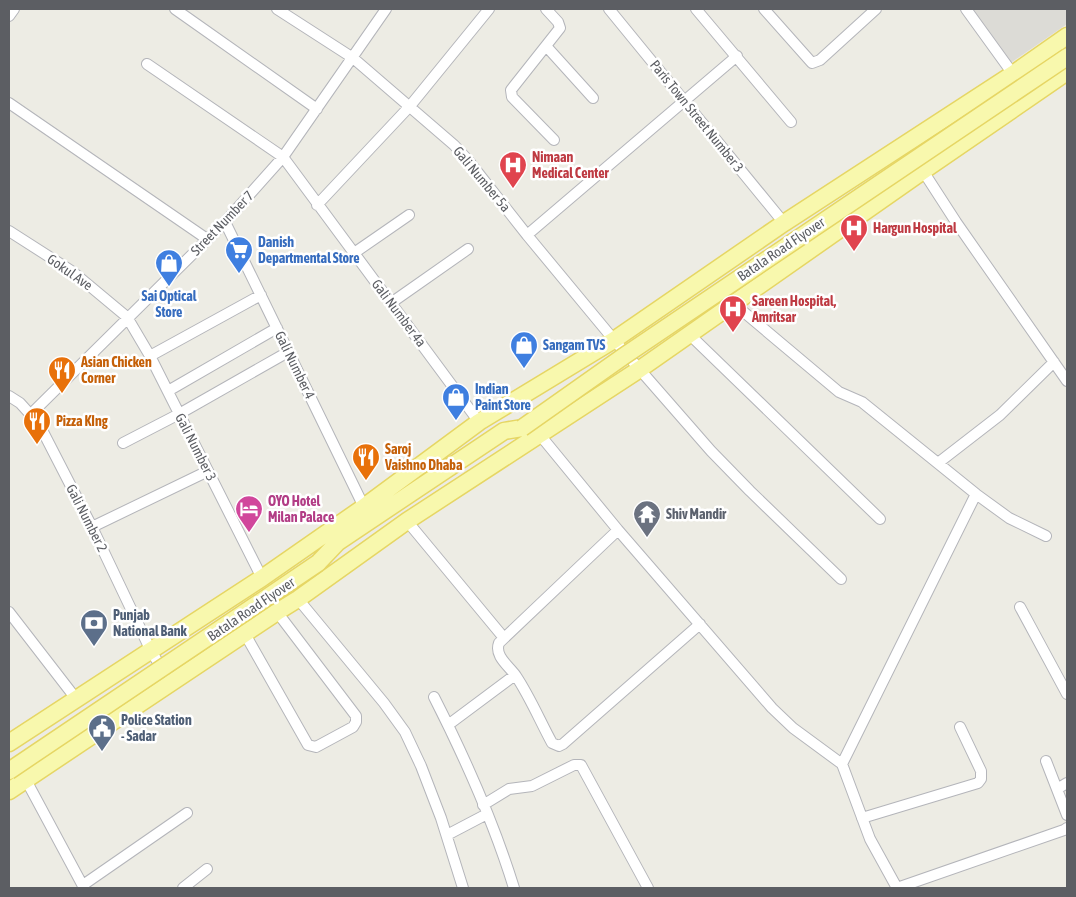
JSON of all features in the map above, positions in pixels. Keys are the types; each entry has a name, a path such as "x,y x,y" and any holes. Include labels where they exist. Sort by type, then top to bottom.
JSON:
{"main road":[{"path":"9,743 262,578 364,508 479,422 614,340 784,223 1067,36"},
{"name":"Batala Road Flyover","path":"9,771 318,563 338,542 504,431 522,428 624,356 1067,56"},
{"path":"9,791 298,599 407,520 640,369 1067,72"}],"street":[{"path":"9,16 14,9"},
{"path":"175,9 317,109"},
{"name":"Gali Number 5a","path":"276,9 353,58 410,106 468,160 614,340 711,451 841,579"},
{"name":"Street Number 7","path":"31,414 225,222 283,157 386,9"},
{"path":"317,204 410,106 489,9"},
{"path":"546,9 558,22 560,28 511,90 512,97 554,140"},
{"name":"Paris Town Street Number 3","path":"609,9 784,223"},
{"path":"764,9 812,63 820,60 876,9"},
{"path":"966,9 1012,74"},
{"path":"701,10 791,122"},
{"path":"546,46 593,98"},
{"path":"527,235 737,56"},
{"name":"Gali Number 4a","path":"147,64 283,157 479,422"},
{"path":"9,103 208,239"},
{"path":"923,171 961,230 1067,381"},
{"path":"354,253 409,215"},
{"name":"Gali Number 4","path":"225,222 364,508"},
{"name":"Gokul Ave","path":"9,231 73,272 128,318"},
{"path":"390,303 468,249"},
{"path":"150,356 261,295"},
{"path":"734,303 840,392 862,402 1008,518 1046,536"},
{"name":"Gali Number 3","path":"128,318 150,356 262,578"},
{"path":"168,391 277,328"},
{"path":"690,335 880,519"},
{"path":"123,443 179,414 288,352"},
{"path":"938,463 1000,415 1054,362"},
{"name":"Gali Number 2","path":"9,396 20,403 38,424 92,527 151,651 171,683"},
{"path":"540,435 618,530 793,728 842,764 877,854 897,888 1067,828"},
{"path":"92,527 208,472"},
{"path":"842,764 976,494"},
{"path":"407,520 504,638"},
{"path":"618,530 499,643 498,652 515,675 552,742 559,746 563,744 700,624"},
{"path":"298,599 397,719 420,766 447,835 463,888"},
{"path":"1020,607 1067,694"},
{"path":"9,612 77,700"},
{"path":"245,634 308,744 316,746 353,726 356,722 356,716 277,612"},
{"path":"448,724 515,675"},
{"path":"434,697 448,724 485,810 508,866 514,888"},
{"path":"862,818 978,783 981,779 981,771 960,726"},
{"path":"1046,761 1067,815"},
{"path":"447,835 485,810 509,789 532,786 574,765 581,765 648,888"},
{"path":"26,780 84,887 186,813"},
{"path":"1057,789 1067,783"},
{"path":"183,888 207,870"}],"shaded area":[{"path":"968,9 1067,9 1067,24 1009,64"}],"place":[{"name":"Nimaan Medical Center","path":"513,189"},
{"name":"Hargun Hospital","path":"854,252"},
{"name":"Danish Departmental Store","path":"239,274"},
{"name":"Sai Optical Store","path":"169,287"},
{"name":"Sareen Hospital, Amritsar","path":"733,333"},
{"name":"Sangam TVS","path":"524,369"},
{"name":"Asian Chicken Corner","path":"62,394"},
{"name":"Indian Paint Store","path":"456,421"},
{"name":"Pizza KIng","path":"37,445"},
{"name":"Saroj Vaishno Dhaba","path":"366,481"},
{"name":"OYO Hotel Milan Palace","path":"249,533"},
{"name":"Shiv Mandir","path":"647,538"},
{"name":"Punjab National Bank","path":"94,647"},
{"name":"Police Station - Sadar","path":"102,752"}]}
